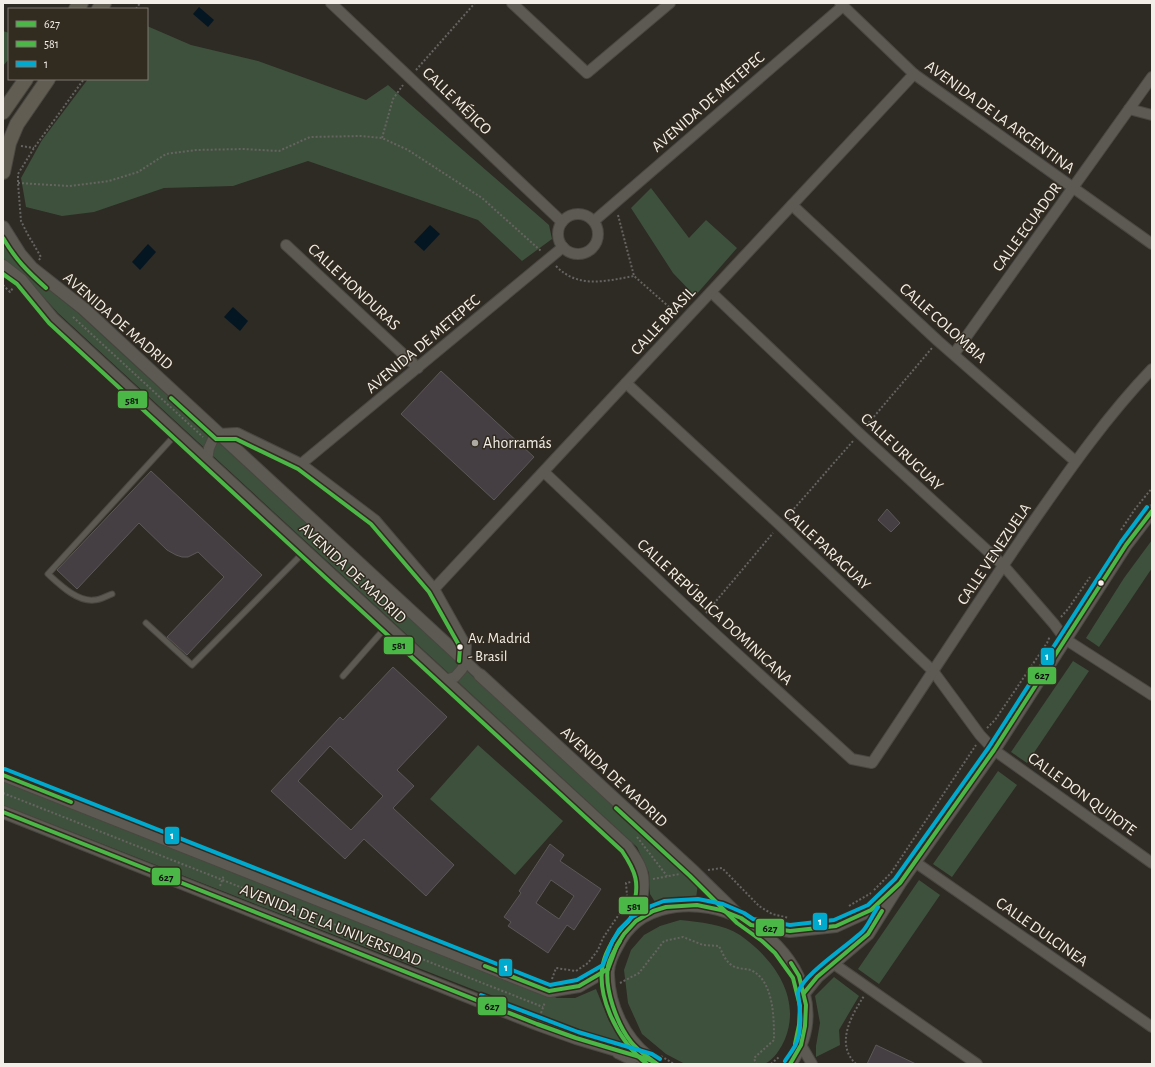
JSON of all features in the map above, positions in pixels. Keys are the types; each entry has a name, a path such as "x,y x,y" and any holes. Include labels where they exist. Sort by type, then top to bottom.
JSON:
{"main road":[{"path":"3,112 25,80"},
{"path":"3,172 9,143 17,124 47,80"}],"street":[{"name":"CALLE MÉJICO","path":"331,3 562,222"},
{"path":"512,3 587,73 670,3"},
{"name":"AVENIDA DE LA ARGENTINA","path":"841,5 914,74 1152,244"},
{"name":"AVENIDA DE METEPEC","path":"594,221 841,5"},
{"name":"CALLE BRASIL","path":"434,589 914,74"},
{"name":"CALLE ECUADOR","path":"954,354 1152,77"},
{"path":"1129,109 1152,115"},
{"name":"CALLE COLOMBIA","path":"792,205 938,340 1075,461"},
{"path":"577,213 589,217 594,221 597,227 597,240 594,247 588,251 582,254 568,252 559,242 558,228 566,217 577,213"},
{"name":"AVENIDA DE MADRID","path":"3,227 20,254 32,268 84,309 694,872 741,918"},
{"name":"CALLE HONDURAS","path":"286,245 418,368"},
{"name":"AVENIDA DE METEPEC","path":"301,464 563,247"},
{"name":"AVENIDA DE MADRID","path":"3,266 21,280 53,319 627,847 639,866 644,880"},
{"name":"CALLE URUGUAY","path":"711,292 859,433 1003,565 1054,624 1065,639"},
{"name":"CALLE VENEZUELA","path":"872,763 1003,565 1075,461 1129,393 1152,369"},
{"name":"CALLE PARAGUAY","path":"626,383 780,525 934,671 980,735 994,750"},
{"path":"207,460 213,439 219,434 237,433 301,464 375,520 434,589 466,646 465,661 459,673 455,677 446,680"},
{"name":"CALLE REPÚBLICA DOMINICANA","path":"544,472 700,620 852,759 872,763"},
{"path":"804,993 817,977 868,934 900,883 994,750 1126,545 1152,511"},
{"path":"1065,639 1152,695"},
{"name":"CALLE DON QUIJOTE","path":"994,750 1152,863"},
{"name":"AVENIDA DE LA UNIVERSIDAD","path":"3,775 549,991"},
{"name":"AVENIDA DE LA UNIVERSIDAD","path":"3,812 537,1024 576,1038 655,1060"},
{"name":"CALLE DULCINEA","path":"915,862 1152,1027"},
{"path":"636,921 644,880"},
{"path":"751,925 790,931 836,926 871,910 900,883"},
{"path":"655,1060 639,1050 630,1039 619,1020 611,998 608,969 617,946 624,934 636,921 653,911 666,907 697,905 722,910 741,918 780,949 792,964 804,993 806,1005 805,1026 801,1045 790,1064"},
{"path":"834,964 977,1064"},
{"path":"549,991 579,986 608,969"},
{"path":"801,1045 812,1064"}],"lane":[{"path":"112,594 93,600 83,598 70,593 48,574 177,433"},
{"path":"146,624 192,665 305,551"},
{"path":"343,676 387,626"},
{"path":"576,1038 634,1064"}],"path":[{"path":"382,138 394,99 410,77 475,3"},
{"path":"32,268 41,257 26,233 21,221 18,174 34,148 83,80"},
{"path":"18,183 68,186 109,181 138,172 166,154 189,151 243,149 279,151 310,137 361,136 382,138 408,150 482,198 565,273 580,280 591,282 634,276"},
{"path":"16,144 34,148"},
{"path":"611,206 618,216 634,276 685,320"},
{"path":"72,316 211,444"},
{"path":"700,620 938,340"},
{"path":"158,415 177,395"},
{"path":"1118,534 1152,488"},
{"path":"848,906 871,893 891,873 974,749 980,735 995,720 1043,649 1054,624 1068,610 1093,572"},
{"path":"3,793 543,1007"},
{"path":"627,847 645,827"},
{"path":"636,836 667,876"},
{"path":"216,897 228,864"},
{"path":"537,1024 556,968 576,970 588,963 598,950 603,938 624,907 627,895 626,883 722,868 759,906 772,914 792,918"},
{"path":"272,918 283,886"},
{"path":"618,978 618,984 639,973 664,941 683,937 703,945 719,946 727,962 737,968 750,970 760,977 769,992 774,1016 774,1040 754,1058 756,1064"},
{"path":"409,973 420,940"},
{"path":"856,1064 849,1054 846,1046 846,1032 854,1011 869,988"},
{"path":"771,1064 778,1059 781,1054"},
{"path":"655,1060 674,1064"}],"green space":[{"path":"148,26 191,45 258,61 366,100 388,85 549,225 552,239 522,261 478,220 308,161 233,186 164,188 94,212 62,216 26,207 21,178 42,140 87,80 148,80"},
{"path":"3,31 8,33 8,60 3,66"},
{"path":"651,188 689,238 706,220 737,248 695,296 673,273 631,208"},
{"path":"3,239 23,269 78,313 698,884 696,898 655,902 650,894 649,873 637,847 58,313 21,272 3,258"},
{"path":"1152,540 1152,568 1099,647 1086,638 1124,578"},
{"path":"1073,661 1089,671 1027,763 1011,752"},
{"path":"478,745 563,821 515,875 430,799"},
{"path":"998,771 1017,785 952,877 933,864"},
{"path":"3,781 557,998 575,998 596,989 609,1021 632,1052 3,805"},
{"path":"919,880 940,895 879,984 858,969"},
{"path":"680,920 719,926 733,931 752,944 773,967 787,994 790,1008 789,1023 785,1039 777,1053 768,1062 764,1064 685,1064 666,1054 642,1034 628,1003 624,970 631,950 644,935 660,926"},
{"path":"834,977 859,996 839,1030 840,1045 816,1057 816,1046 820,1023 815,996"}],"water":[{"path":"199,7 214,20 208,27 193,14"},
{"path":"430,225 440,234 424,251 414,242"},
{"path":"148,244 156,252 140,270 132,262"},
{"path":"233,307 248,321 240,331 224,317"}],"building":[{"name":"Ahorramás","path":"441,371 534,457 494,500 401,414"},
{"path":"151,471 262,575 187,655 167,637 224,577 198,552 188,557 176,555 167,550 139,523 77,589 57,570"},
{"path":"887,509 900,523 891,532 878,520"},
{"path":"393,667 447,717 397,770 414,786 393,808 454,865 426,896 364,839 345,859 271,791 340,717 343,720","holes":["330,746 383,796 351,830 298,781"]},
{"path":"550,844 564,855 560,861 601,889 574,930 567,925 548,953 508,926 511,922 504,917 521,893 519,891","holes":["551,880 574,896 559,919 536,903"]},
{"path":"876,1045 916,1064 867,1064"}],"transit line":[{"name":"581","path":"3,238 22,265 46,288"},
{"name":"581","path":"3,274 17,284 49,323 622,851 631,865 635,878 635,899 631,918 615,937 606,954 602,968 602,984 605,999 617,1029 636,1054 647,1064"},
{"name":"581","path":"171,398 216,439 236,439 298,469 371,524 429,592 460,647 459,661"},
{"name":"1","path":"5,769 550,985 577,980 603,965 612,942 619,930 632,917 651,906 664,901 698,899 723,904 744,913 753,919 790,925 834,920 868,905 895,879 989,747 1121,542 1147,507"},
{"name":"627","path":"608,969 617,945 624,934 636,921 653,911 666,907 697,905 721,910 741,918 751,925 790,931 836,926 871,910 900,883 994,750 1126,545 1152,511"},
{"name":"627","path":"3,775 71,802"},
{"name":"581","path":"616,808 690,876 737,923 762,941 775,953 793,978 800,1006 799,1025 795,1044"},
{"name":"627","path":"3,812 537,1024 576,1038 650,1060 657,1064"},
{"name":"1","path":"785,1061 796,1044 800,1032 800,1006 798,993 801,986 827,960 863,931 878,907"},
{"name":"627","path":"804,993 817,977 868,934 882,911"},
{"name":"627","path":"620,941 611,956 607,975 613,1006 621,1026 631,1042 657,1064"},
{"name":"627","path":"790,1064 801,1045 805,1026 806,1005 799,976 791,963"},
{"name":"627","path":"485,966 549,991 579,986 608,969"},
{"name":"1","path":"481,995 578,1032 652,1054 660,1059"}],"place":[{"name":"Ahorramás","path":"475,443"},
{"name":"Av. Madrid - Brasil","path":"460,647"}]}
